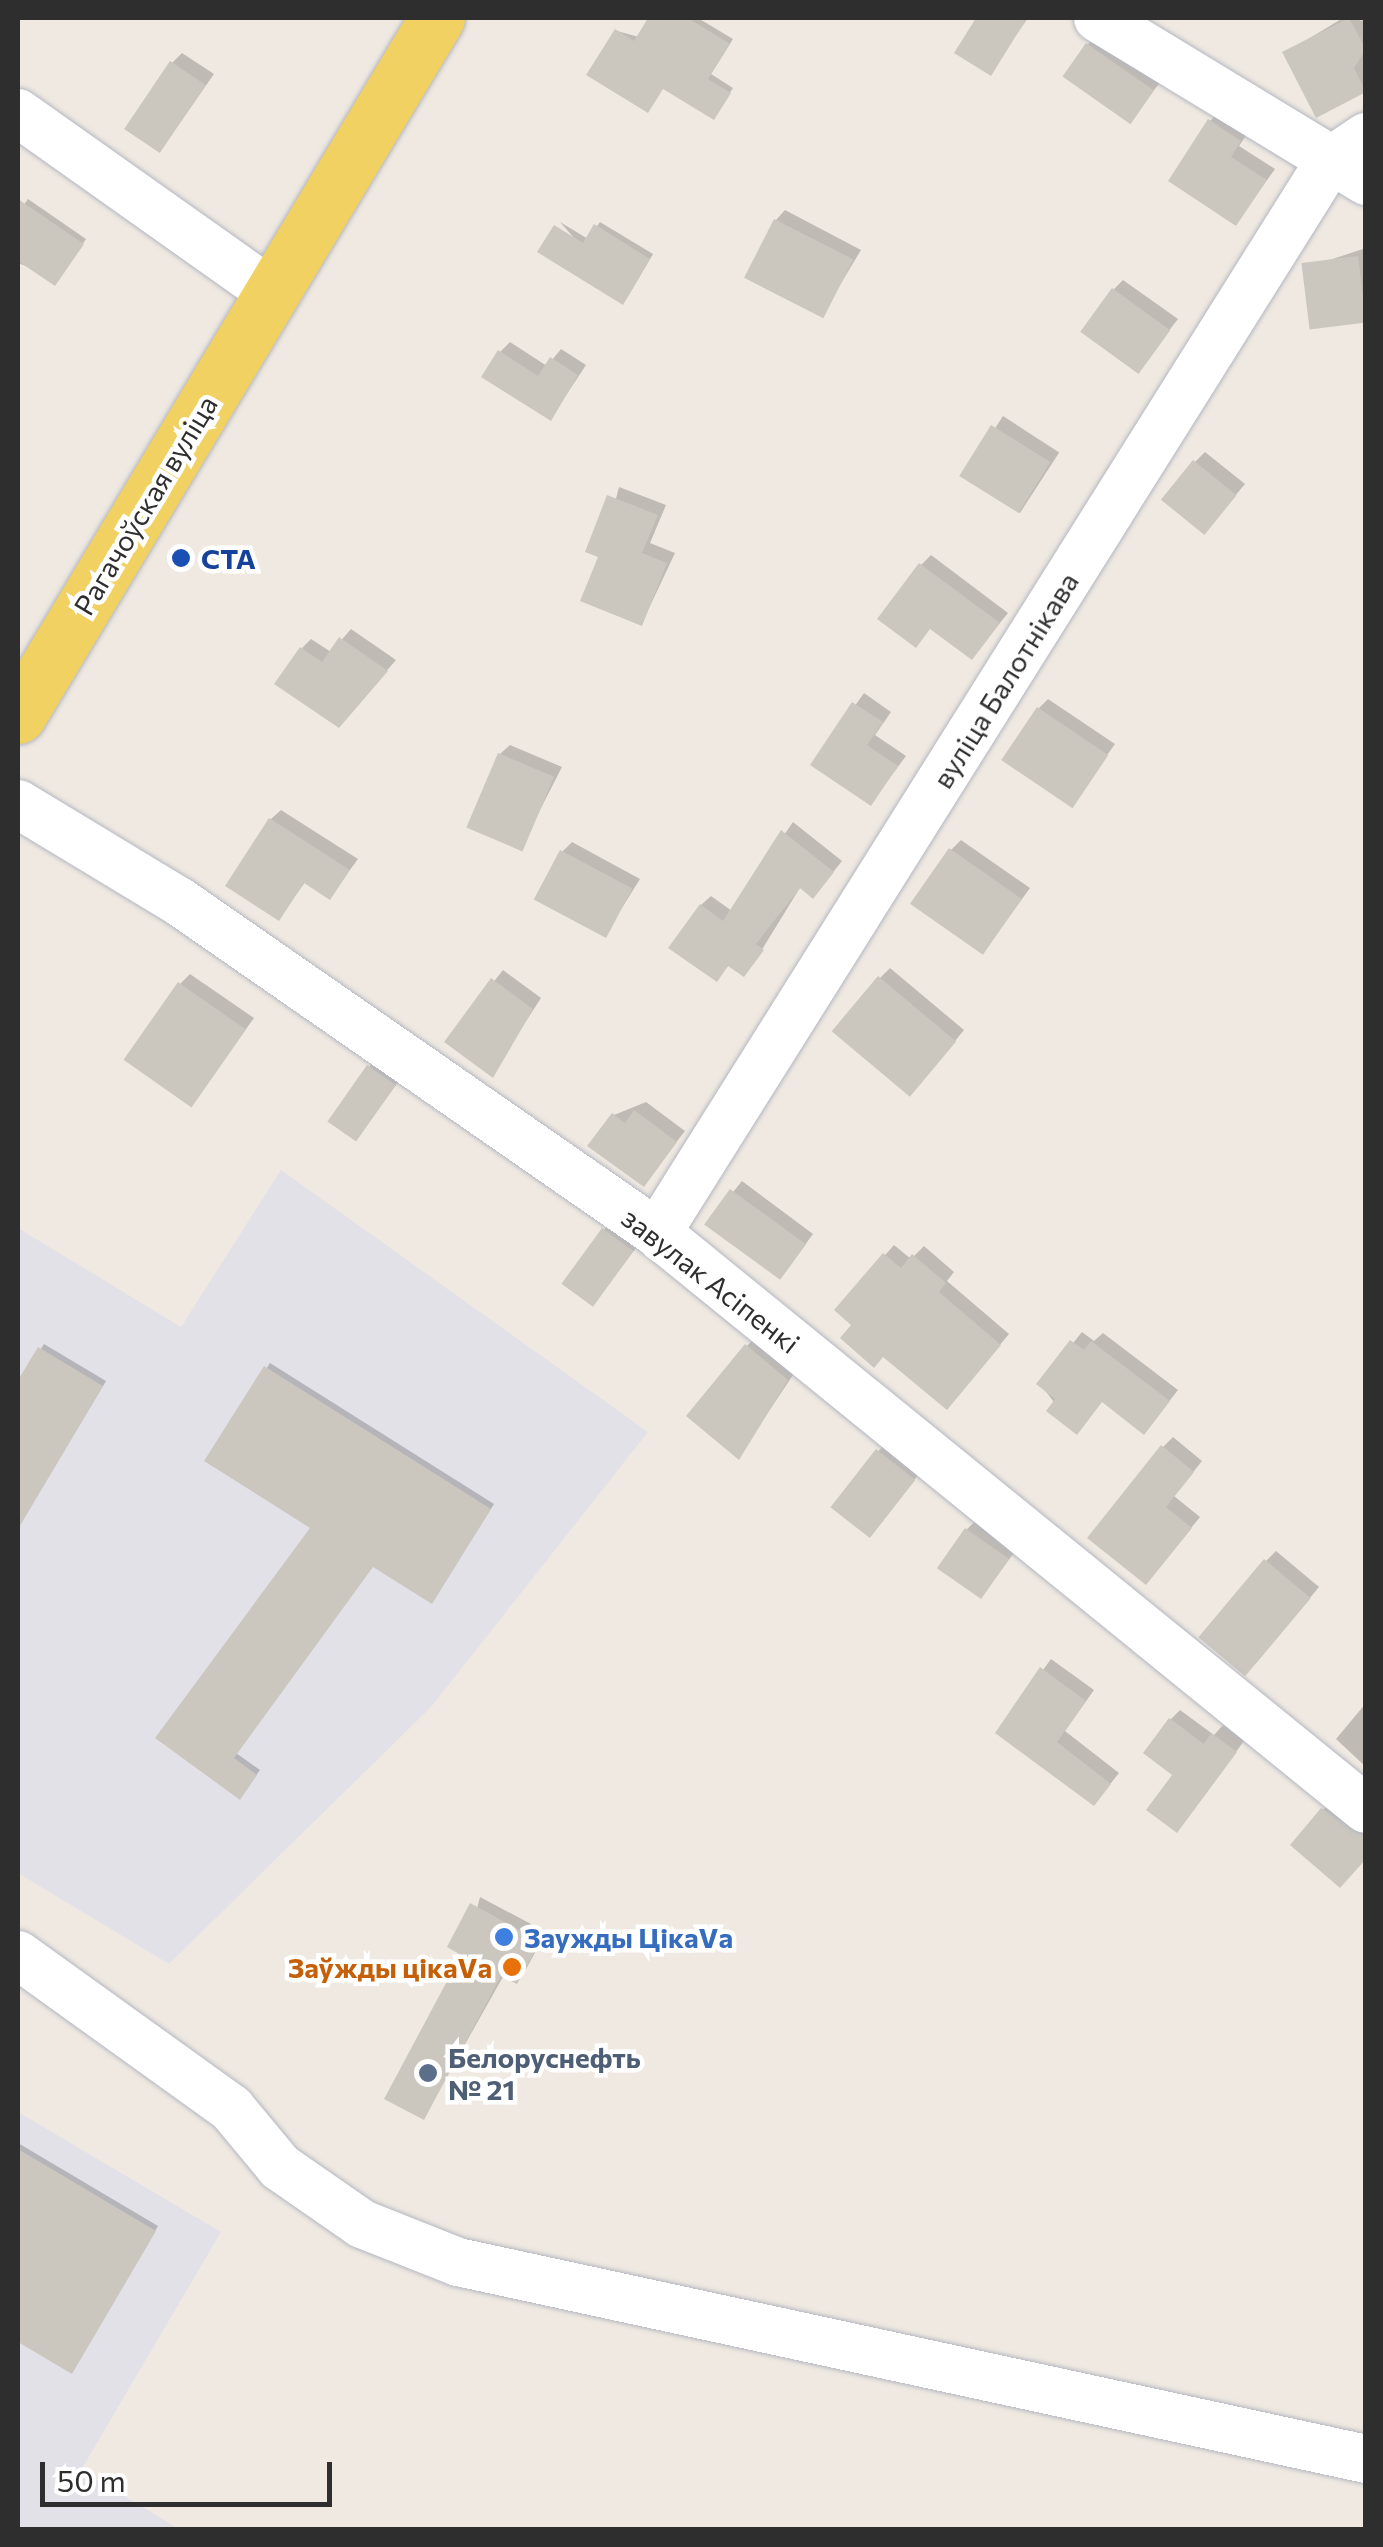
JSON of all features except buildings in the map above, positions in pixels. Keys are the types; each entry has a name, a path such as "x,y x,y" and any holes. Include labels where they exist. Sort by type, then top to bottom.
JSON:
{"main road":[{"name":"Рагачоўская вуліца","path":"18,716 437,18"}],"street":[{"path":"1098,18 1353,160"},
{"path":"18,113 272,293"},
{"name":"вуліца Балотнікава","path":"657,1233 1353,160"},
{"name":"завулак Асіпенкі","path":"18,804 180,902 657,1233 1366,1808"},
{"path":"18,1954 230,2108 296,2179 362,2224 458,2262 1366,2459"}],"shaded area":[{"path":"281,1170 648,1432 431,1707 169,1964 18,1873 18,1228 181,1327"},
{"path":"18,2112 221,2232 81,2470 179,2529 18,2530"}],"place":[{"name":"СТА","path":"181,558"},
{"name":"Заужды ЦікаVа","path":"504,1937"},
{"name":"Заўжды цікаVа","path":"512,1967"},
{"name":"Белоруснефть № 21","path":"428,2073"}]}
